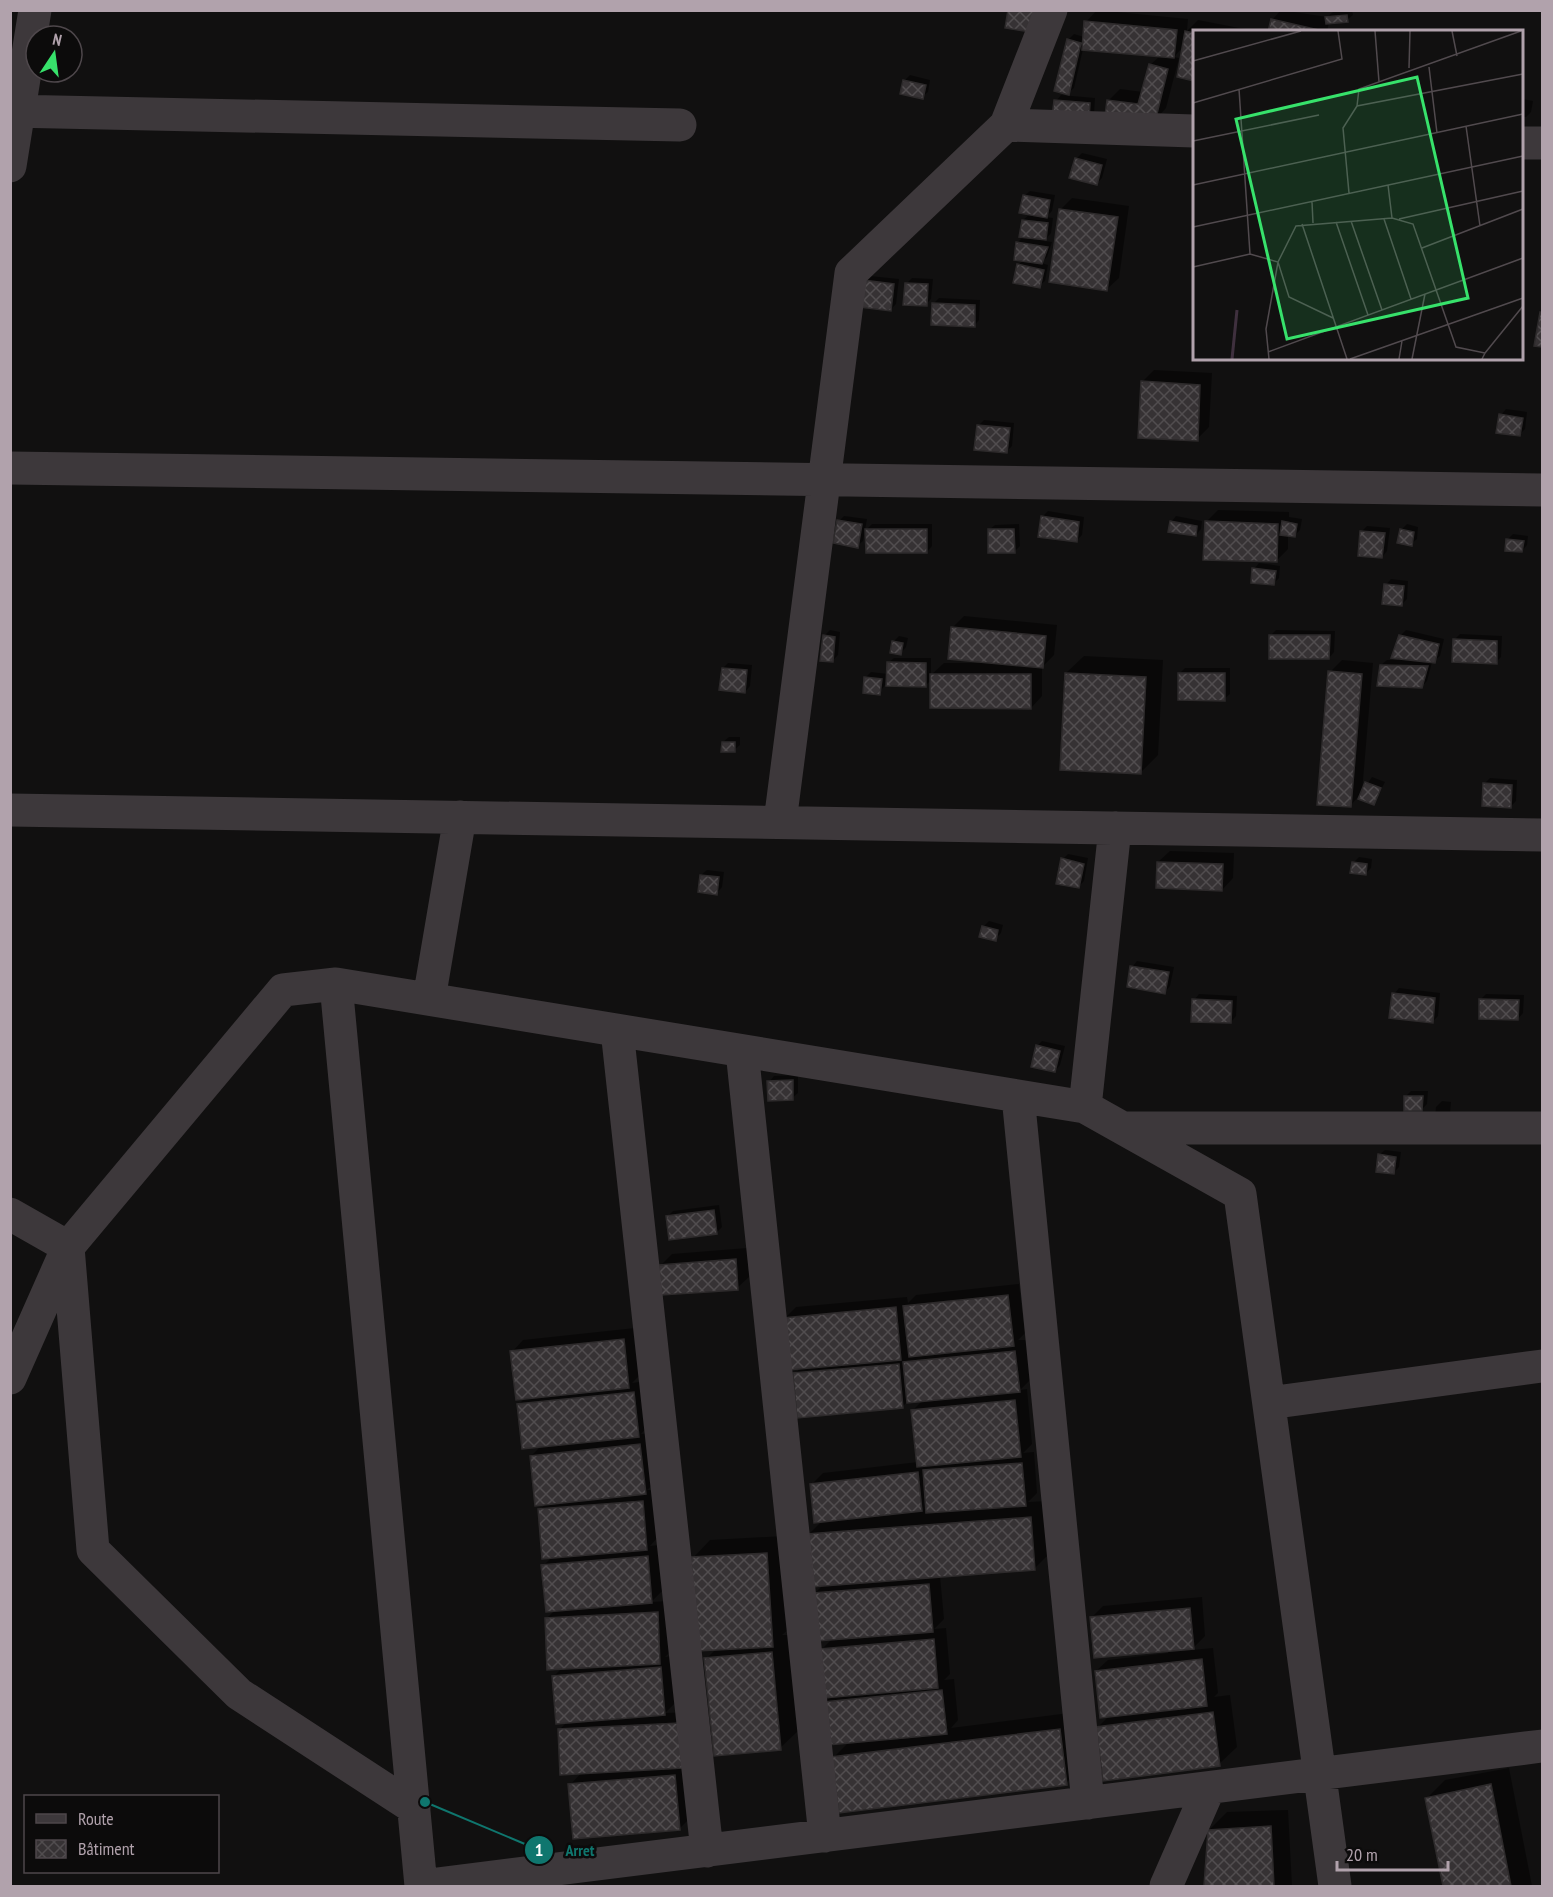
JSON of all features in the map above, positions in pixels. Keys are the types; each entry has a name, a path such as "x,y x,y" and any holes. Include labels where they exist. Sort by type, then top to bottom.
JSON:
{"street":[{"path":"10,166 15,111 35,10"},
{"path":"780,822 851,273 1006,125 1051,10"},
{"path":"15,111 680,125"},
{"path":"1006,125 1193,131"},
{"path":"1523,142 1542,143"},
{"path":"10,468 1542,490"},
{"path":"10,810 1542,835"},
{"path":"429,999 459,818"},
{"path":"1085,1107 1115,828"},
{"path":"336,984 421,1886 1542,1746"},
{"path":"10,1378 68,1247 283,990 336,984 1085,1107 1240,1194 1335,1887"},
{"path":"617,1030 706,1851"},
{"path":"742,1051 825,1836"},
{"path":"1018,1096 1088,1803"},
{"path":"1121,1128 1542,1128"},
{"path":"10,1214 68,1247"},
{"path":"68,1247 93,1550 239,1694 414,1808"},
{"path":"1269,1404 1542,1366"},
{"path":"1166,1887 1209,1788"}],"building":[{"path":"1008,10 1034,11 1030,32 1005,28"},
{"path":"1347,15 1348,22 1326,24 1325,17"},
{"path":"1271,19 1319,30 1268,30"},
{"path":"1084,21 1177,30 1174,58 1082,50"},
{"path":"1185,31 1193,33 1193,81 1177,77"},
{"path":"1067,39 1081,43 1069,95 1054,91"},
{"path":"1149,64 1168,69 1155,122 1105,116 1107,100 1138,104"},
{"path":"903,80 926,85 923,99 900,94"},
{"path":"1054,100 1090,103 1089,121 1052,118"},
{"path":"1075,158 1102,165 1097,185 1069,178"},
{"path":"1023,195 1050,200 1047,218 1019,213"},
{"path":"1059,209 1118,217 1107,291 1049,282"},
{"path":"1022,220 1048,223 1046,240 1019,237"},
{"path":"1016,242 1048,247 1042,264 1014,260"},
{"path":"1017,264 1044,270 1040,288 1013,283"},
{"path":"863,280 894,284 891,311 860,307"},
{"path":"905,283 928,284 927,306 903,305"},
{"path":"932,303 975,305 975,327 931,325"},
{"path":"1540,312 1542,313 1542,347 1534,346"},
{"path":"1141,381 1200,385 1198,441 1138,438"},
{"path":"1499,414 1523,418 1520,436 1496,433"},
{"path":"977,425 1010,428 1007,453 974,450"},
{"path":"1041,516 1079,522 1077,542 1038,537"},
{"path":"837,520 862,524 858,548 833,543"},
{"path":"1170,521 1197,526 1196,536 1168,532"},
{"path":"1205,521 1278,524 1277,562 1203,560"},
{"path":"1282,521 1297,524 1295,537 1280,535"},
{"path":"865,529 927,529 927,553 866,553"},
{"path":"988,529 1014,529 1015,553 988,553"},
{"path":"1400,529 1414,532 1412,546 1397,543"},
{"path":"1360,531 1385,533 1382,558 1358,556"},
{"path":"1506,539 1524,541 1522,552 1505,551"},
{"path":"1252,568 1276,571 1274,585 1251,583"},
{"path":"1384,584 1404,586 1402,606 1382,604"},
{"path":"951,627 1046,636 1043,668 948,659"},
{"path":"823,635 835,637 833,662 820,661"},
{"path":"1269,635 1330,635 1329,659 1269,659"},
{"path":"1399,635 1439,644 1435,663 1391,658"},
{"path":"1453,639 1497,641 1497,664 1452,662"},
{"path":"892,641 903,643 901,655 890,653"},
{"path":"887,662 926,663 926,687 886,686"},
{"path":"1380,665 1428,666 1422,688 1377,686"},
{"path":"722,668 747,670 745,693 719,690"},
{"path":"1328,671 1362,674 1351,807 1317,805"},
{"path":"1065,673 1146,677 1141,774 1060,770"},
{"path":"1178,673 1225,673 1225,701 1178,700"},
{"path":"930,674 1031,674 1031,709 930,708"},
{"path":"864,677 882,679 880,695 863,693"},
{"path":"722,742 735,742 735,752 721,752"},
{"path":"1365,782 1381,788 1374,805 1358,799"},
{"path":"1483,783 1512,785 1511,808 1482,806"},
{"path":"1061,858 1084,864 1079,888 1056,884"},
{"path":"1157,862 1223,864 1222,891 1156,888"},
{"path":"1352,862 1367,864 1366,875 1350,873"},
{"path":"700,875 719,877 717,895 698,892"},
{"path":"982,926 998,930 996,941 979,937"},
{"path":"1130,966 1169,972 1165,994 1127,987"},
{"path":"1392,993 1435,998 1433,1023 1389,1018"},
{"path":"1192,999 1232,1001 1231,1023 1191,1022"},
{"path":"1479,999 1519,1000 1518,1020 1479,1019"},
{"path":"1036,1045 1060,1051 1055,1072 1031,1067"},
{"path":"793,1080 793,1100 768,1101 767,1081"},
{"path":"1404,1096 1423,1096 1422,1111 1404,1111"},
{"path":"1378,1154 1396,1157 1394,1174 1376,1172"},
{"path":"714,1210 717,1234 669,1240 666,1216"},
{"path":"736,1259 738,1290 661,1295 659,1265"},
{"path":"1008,1295 1014,1346 909,1357 903,1306"},
{"path":"896,1307 901,1360 788,1370 783,1318"},
{"path":"624,1339 629,1388 516,1400 510,1351"},
{"path":"1015,1351 1020,1392 907,1403 903,1362"},
{"path":"899,1364 903,1408 797,1418 793,1373"},
{"path":"634,1392 639,1437 522,1449 517,1404"},
{"path":"1015,1400 1021,1457 917,1467 911,1410"},
{"path":"640,1444 646,1494 535,1506 530,1456"},
{"path":"1022,1463 1026,1506 926,1513 923,1470"},
{"path":"918,1472 922,1511 814,1523 810,1484"},
{"path":"643,1501 647,1550 542,1559 538,1509"},
{"path":"1031,1517 1035,1570 811,1587 807,1534"},
{"path":"767,1553 773,1647 697,1651 691,1557"},
{"path":"648,1556 652,1603 546,1612 541,1565"},
{"path":"929,1584 933,1632 817,1641 813,1593"},
{"path":"1190,1608 1194,1649 1094,1658 1090,1617"},
{"path":"658,1612 660,1664 547,1670 545,1618"},
{"path":"934,1639 938,1688 824,1698 820,1649"},
{"path":"772,1652 781,1750 714,1756 704,1658"},
{"path":"1202,1659 1207,1706 1100,1718 1095,1671"},
{"path":"661,1667 665,1715 556,1724 552,1676"},
{"path":"942,1690 947,1734 828,1745 824,1702"},
{"path":"1213,1712 1220,1766 1103,1781 1096,1727"},
{"path":"680,1723 683,1768 560,1775 558,1729"},
{"path":"1060,1729 1067,1785 839,1813 831,1757"},
{"path":"675,1775 680,1830 573,1839 568,1784"},
{"path":"1491,1784 1511,1886 1443,1886 1425,1798"},
{"path":"1271,1826 1274,1886 1204,1886 1208,1830"}],"place":[{"name":"Arret","path":"425,1802"}]}
